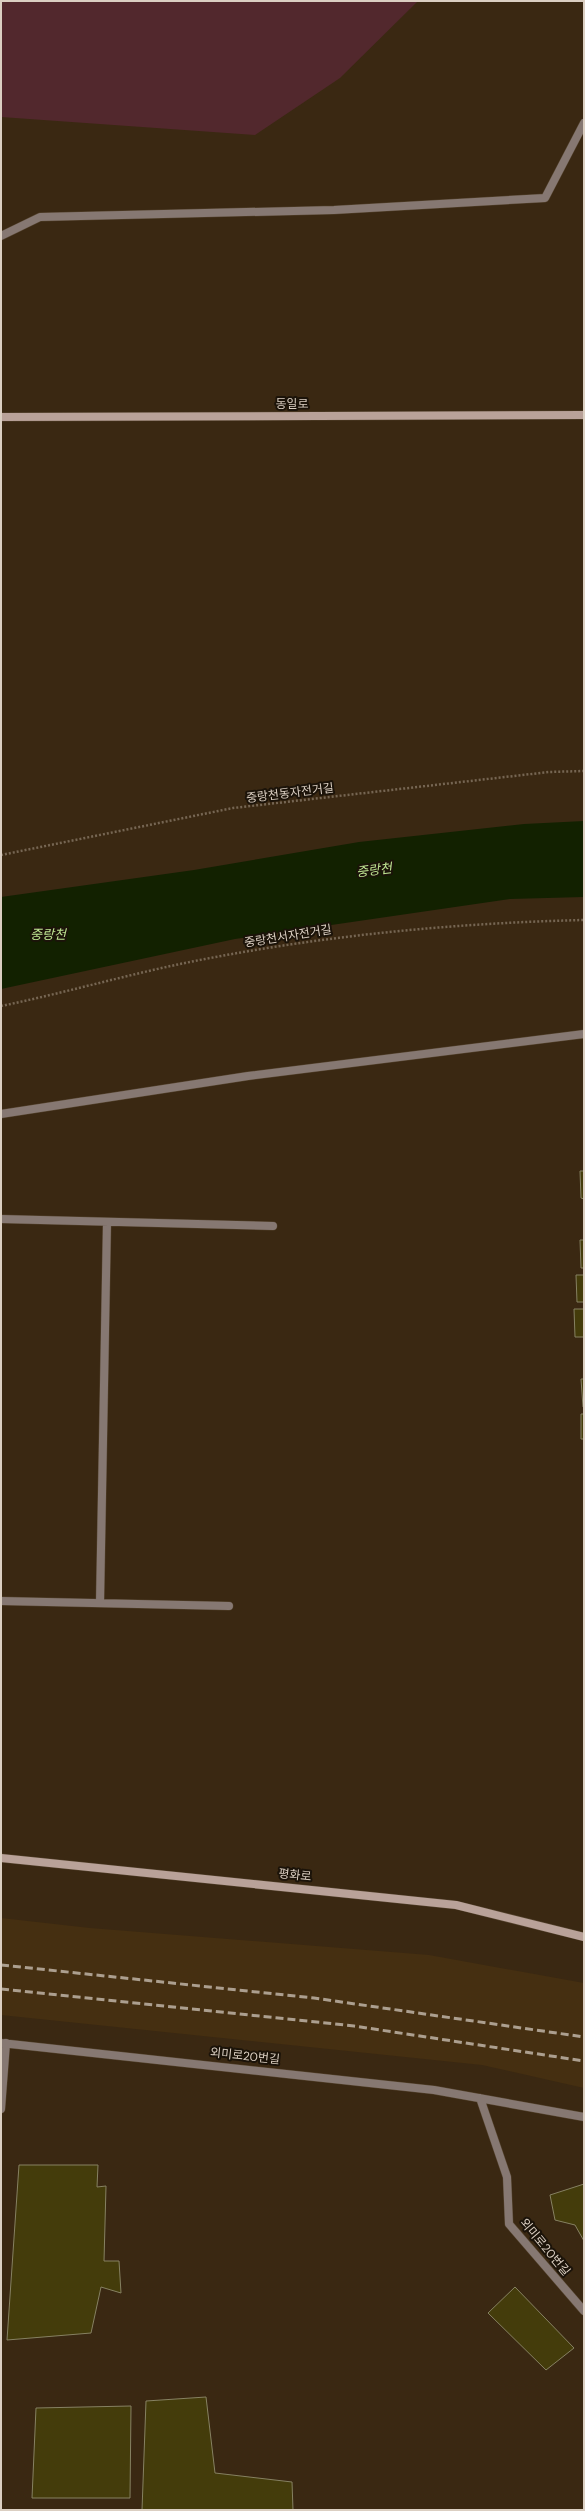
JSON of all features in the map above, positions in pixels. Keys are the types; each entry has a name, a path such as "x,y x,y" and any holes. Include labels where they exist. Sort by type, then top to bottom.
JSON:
{"main road":[{"name":"동일로","path":"1,417 584,415"},
{"name":"평화로","path":"1,1858 456,1906 584,1938"}],"street":[{"path":"1,236 40,217 334,210 544,198 584,123"},
{"path":"1,1114 248,1076 548,1040 584,1034"},
{"path":"1,1219 273,1226"},
{"path":"100,1603 106,1222"},
{"path":"1,1601 229,1606"},
{"name":"외미로20번길","path":"1,2109 4,2043 309,2075 434,2090 584,2116"},
{"name":"외미로20번길","path":"480,2098 507,2177 509,2224 584,2311"}],"path":[{"name":"중랑천동자전거길","path":"1,855 233,808 549,772 584,771"},
{"name":"중랑천서자전거길","path":"1,1006 203,959 334,937 462,926 584,920"}],"shaded area":[{"path":"1,1 418,1 340,78 255,135 1,117"},
{"path":"1,1918 90,1928 429,1955 584,1983 584,2088 482,2065 1,2015"}],"water":[{"name":"중랑천","path":"584,821 584,897 510,899 235,939 1,989 1,897 194,870 359,842 524,824"}],"building":[{"path":"580,1171 584,1171 584,1199 581,1198"},
{"path":"580,1240 584,1240 584,1268 581,1268"},
{"path":"576,1275 584,1275 584,1302 577,1302"},
{"path":"574,1309 584,1309 584,1337 575,1337"},
{"path":"581,1379 584,1379 584,1407 583,1407"},
{"path":"581,1414 584,1414 584,1439 581,1439"},
{"path":"19,2165 98,2165 97,2187 106,2186 104,2261 119,2261 121,2293 101,2287 91,2333 7,2340"},
{"path":"584,2184 584,2241 575,2225 555,2220 550,2195"},
{"path":"515,2287 574,2348 546,2370 488,2313"},
{"path":"206,2397 215,2473 292,2482 293,2510 142,2510 146,2401"},
{"path":"131,2406 130,2498 32,2498 36,2408"}],"railway":[{"path":"1,1965 314,1998 584,2037"},
{"path":"1,1989 354,2026 584,2061"}]}
